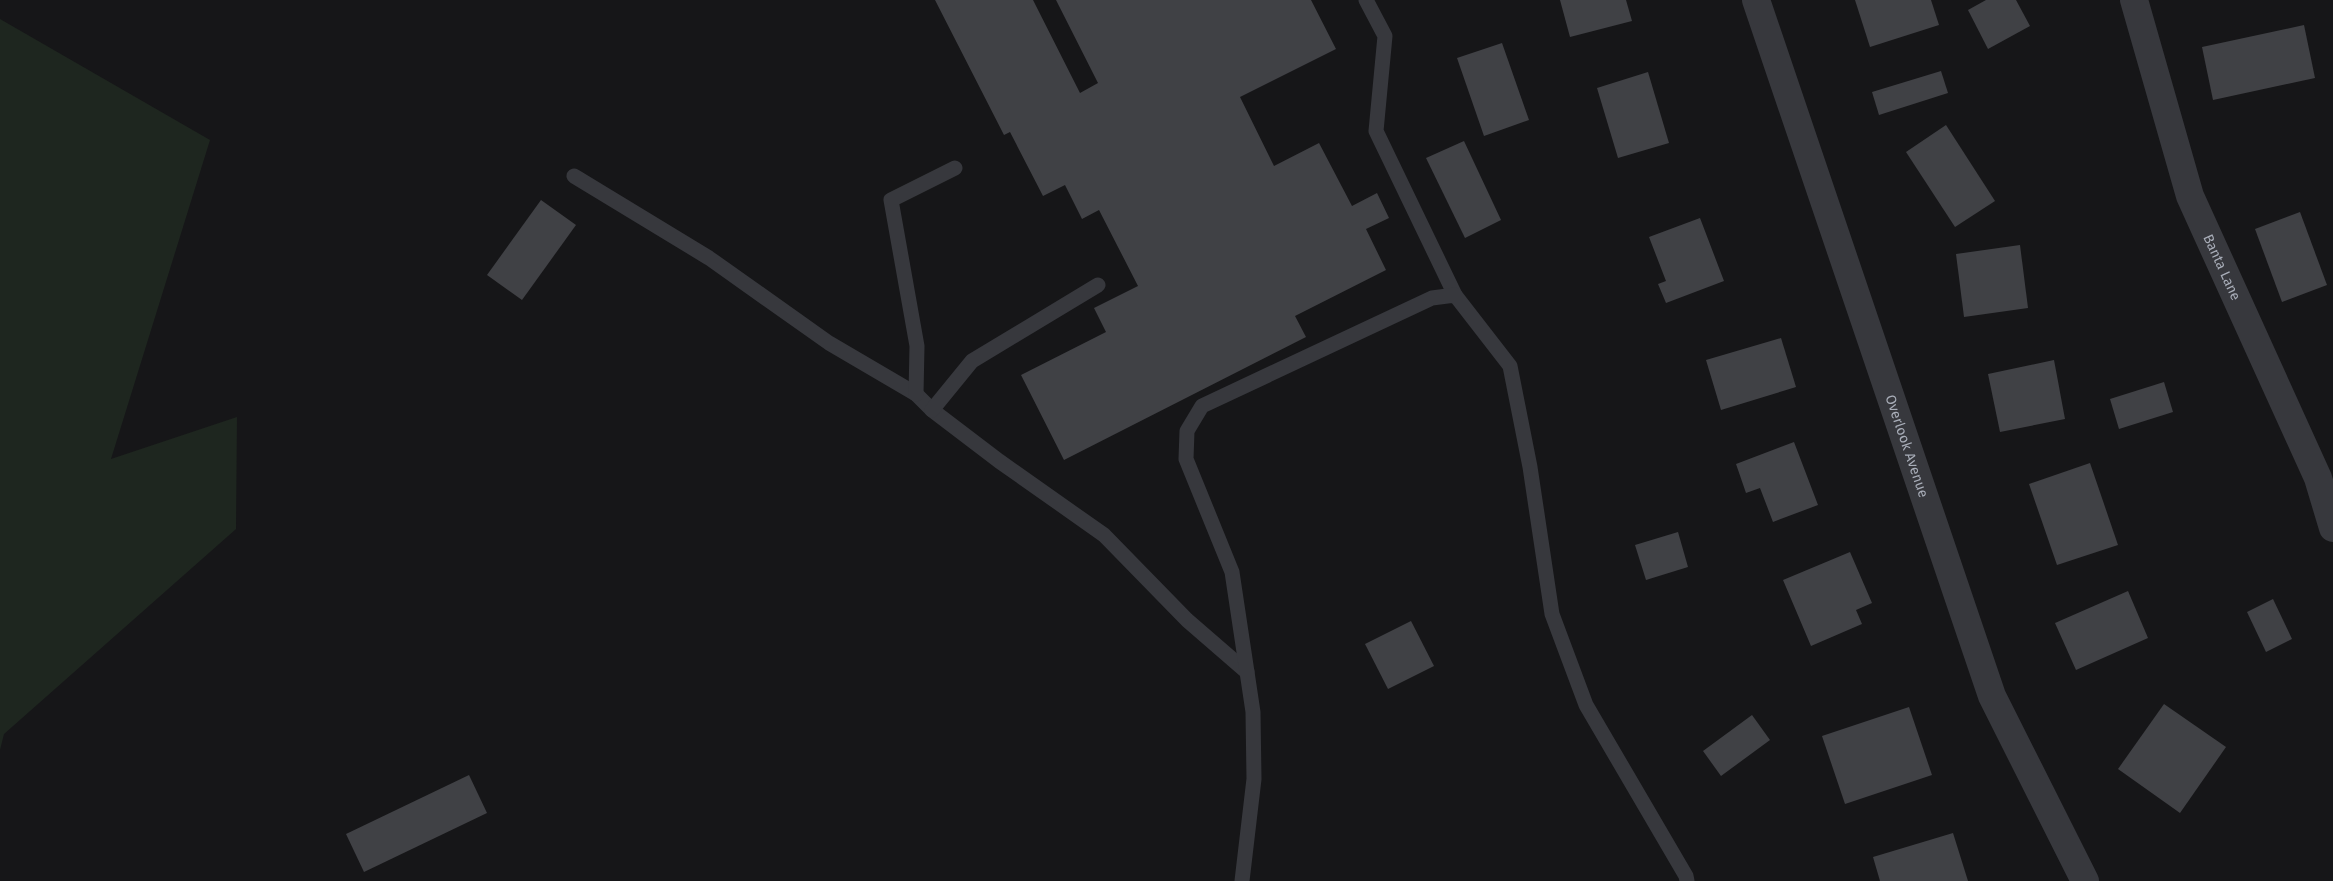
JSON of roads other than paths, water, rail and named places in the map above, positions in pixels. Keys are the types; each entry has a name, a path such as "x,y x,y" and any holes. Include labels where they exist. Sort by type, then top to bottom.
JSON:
{"street":[{"name":"Overlook Avenue","path":"1756,0 1992,696 2085,881"},
{"name":"Banta Lane","path":"2134,0 2190,196 2318,478 2333,528"}],"lane":[{"path":"1366,0 1385,36 1376,131 1455,295 1510,366 1530,467 1552,614 1586,705 1686,876 1687,881"},
{"path":"916,394 917,346 890,200 955,168"},
{"path":"574,176 710,258 829,343 916,394 932,410 999,461 1104,535 1187,620 1247,672"},
{"path":"932,410 972,361 1098,285"},
{"path":"1242,881 1254,778 1252,712 1232,572 1186,459 1188,431 1202,406 1432,298 1455,295"}]}
